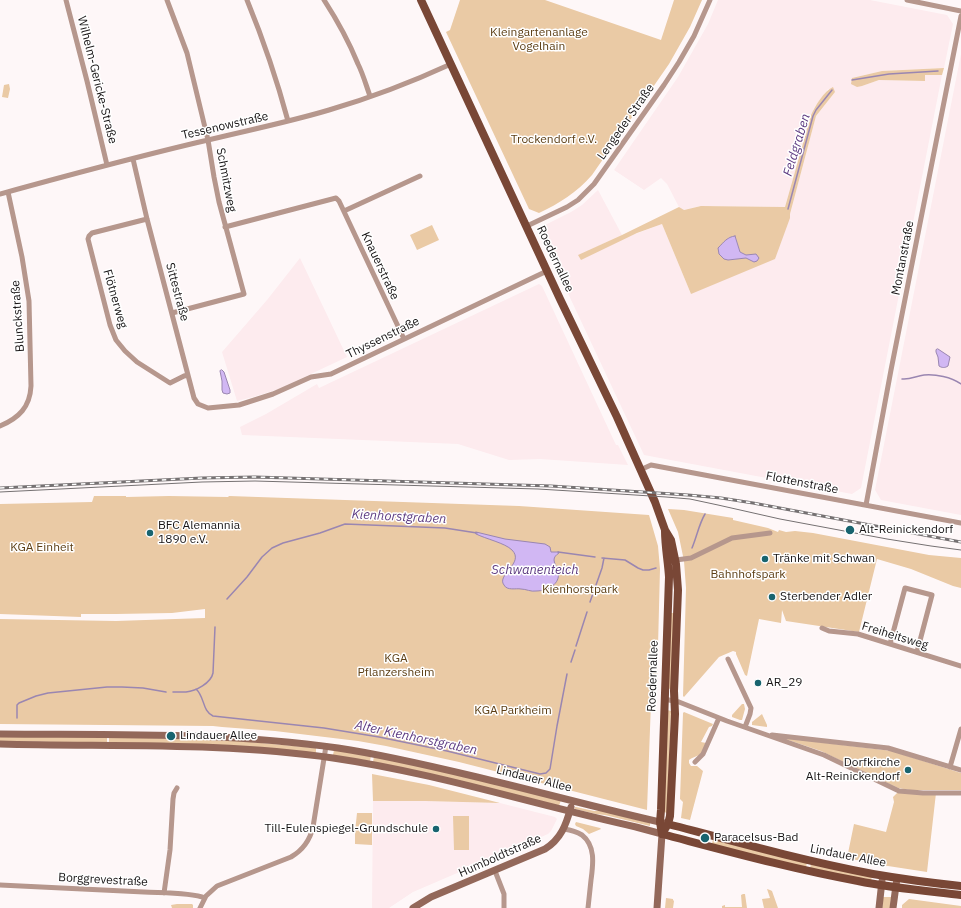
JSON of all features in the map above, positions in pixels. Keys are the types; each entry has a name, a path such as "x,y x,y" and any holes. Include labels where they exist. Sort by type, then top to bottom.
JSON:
{"main road":[{"name":"Roedernallee","path":"421,0 547,271 617,417 655,502 665,530 671,540 676,560 678,590 670,816 664,823"},
{"name":"Roedernallee","path":"664,823 664,699 669,577 665,530"},
{"name":"Lindauer Allee","path":"0,734 230,737 326,746 435,766 809,861 897,878 961,886"},
{"name":"Lindauer Allee","path":"0,744 214,747 269,751 371,764 412,772 859,882 961,895"},
{"name":"Humboldtstraße","path":"413,908 431,897 545,849 557,839 564,829 572,801"},
{"path":"657,908 664,823"},
{"path":"879,908 883,875"},
{"path":"893,908 897,878"}],"street":[{"name":"Wilhelm-Gericke-Straße","path":"66,0 86,74 107,165"},
{"name":"Schmitzweg","path":"167,0 186,49 208,140 214,177 225,227 244,294 172,313"},
{"path":"247,0 280,91 288,121"},
{"path":"324,0 356,59 370,96"},
{"name":"Lengeder Straße","path":"527,226 567,207 578,200 594,184 679,62 694,36 710,0"},
{"path":"907,0 961,11"},
{"name":"Montanstraße","path":"866,505 891,370 961,16"},
{"name":"Tessenowstraße","path":"0,194 107,165 331,110 408,82 451,64"},
{"name":"Sittestraße","path":"133,159 147,219 194,398 198,404 208,408 222,407"},
{"path":"344,212 420,176"},
{"name":"Blunckstraße","path":"0,426 10,421 22,411 29,400 31,386 29,301 22,257 8,192"},
{"name":"Knauerstraße","path":"225,227 338,200 404,339"},
{"name":"Flötnerweg","path":"147,219 89,236 88,239 110,325 116,340 125,351 137,362 170,384 188,375"},
{"name":"Thyssenstraße","path":"222,407 239,405 273,394 311,377 331,374 547,271"},
{"name":"Flottenstraße","path":"640,470 651,465 961,523"},
{"path":"676,560 691,558 732,538 770,533"},
{"path":"890,644 906,588 932,595 917,652"},
{"name":"Freiheitsweg","path":"822,628 829,631 858,634 961,666"},
{"path":"728,659 751,708 745,727"},
{"path":"664,699 674,701 824,755 898,791 923,793 961,792"},
{"path":"695,762 703,754 719,718"},
{"path":"950,767 961,729"},
{"path":"764,734 887,748 961,770"},
{"path":"200,908 210,891 217,886 291,857 305,846 313,831 326,746"},
{"path":"164,893 170,850 172,803 177,788"},
{"path":"564,829 582,835 586,839 591,849 593,863 588,908"},
{"path":"495,871 504,894 504,908"},
{"name":"Borggrevestraße","path":"0,885 164,893 193,895 205,898"}],"shaded area":[{"path":"718,0 870,0 947,15 953,24 944,68 882,71 852,78 862,86 879,80 925,81 924,75 942,75 861,488 852,494 644,455 541,236 545,225 582,205 598,190 622,235 579,255 662,224 691,294 790,218 816,116 835,92 828,89 814,108 811,115 785,207 701,206 683,210 679,207 667,184 661,178 644,190 614,170 678,77 708,24"},
{"path":"961,54 961,515 881,500 875,490"},
{"path":"300,258 347,357 279,389 237,401 222,352 267,300"},
{"path":"539,284 542,286 616,445 618,445 628,465 540,459 509,460 458,444 242,435 240,427 266,414 317,384 319,388"},
{"name":"Till-Eulenspiegel-Grundschule","path":"373,801 500,803 555,817 557,819 548,834 413,892 389,908 372,908"}],"green space":[{"path":"460,0 545,0 661,40 674,0 702,0 690,27 669,64 592,175 567,197 539,213 529,209 446,32 450,30"},
{"path":"944,68 942,75 925,75 925,81 879,80 857,87 851,84 852,78 882,71"},
{"path":"9,84 10,89 8,98 2,97 4,85"},
{"path":"833,87 835,92 816,116 790,218 775,259 691,294 662,224 637,233 581,260 578,255 679,207 684,210 701,206 785,207 811,115 820,99","holes":["735,236 740,252 746,255 756,254 754,262 746,258 728,260 728,238"]},
{"path":"432,225 439,240 417,250 410,235"},
{"path":"94,496 229,496 519,506 649,515 658,546 660,569 657,685 651,702 647,810 459,762 358,741 275,731 213,726 0,724 0,619 116,621 205,618 205,609 172,613 81,614 81,617 0,614 0,504 92,502"},
{"name":"Bahnhofspark","path":"668,509 684,510 733,518 733,520 768,528 778,532 779,530 786,532 795,531 813,533 929,555 961,558 961,588 911,569 877,559 859,632 786,621 782,610 781,623 759,619 747,676 745,675 736,652 733,651 719,657 684,697 686,588 684,561 678,532"},
{"path":"671,613 674,613 672,690 668,688"},
{"path":"742,704 744,704 745,709 742,720 732,717 732,715"},
{"path":"667,710 671,711 667,813 664,812"},
{"path":"684,712 713,724 709,727 701,742 706,743 702,752 689,760 691,766 697,766 703,771 690,820 681,818 683,802 680,799"},
{"path":"762,714 767,727 752,725 752,722"},
{"path":"0,736 107,737 107,743 0,741"},
{"path":"109,737 229,740 316,748 316,753 109,743"},
{"path":"785,738 892,751 961,773 961,790 910,790 898,788 821,751"},
{"path":"334,750 371,756 370,761 333,755"},
{"path":"374,756 401,761 561,800 559,806 373,762"},
{"path":"372,774 429,785 500,803 373,801"},
{"path":"899,791 936,793 927,872 847,858 854,824 886,832 894,802 893,797"},
{"path":"575,807 602,811 650,823 650,826 575,809"},
{"path":"357,813 372,813 372,845 355,844"},
{"path":"453,816 469,816 469,850 454,850"},
{"path":"576,822 601,829 589,834 576,826"},
{"path":"713,839 807,862 806,868 712,844"},
{"path":"811,863 872,876 871,881 810,869"},
{"path":"767,889 772,891 778,908 764,908 762,899 770,898"},
{"path":"745,894 747,908 722,908 722,906 725,905 725,907 742,907 741,895"},
{"path":"883,897 891,897 890,908 882,908"},
{"path":"666,898 673,899 673,908 665,908"},
{"path":"909,899 961,906 961,908 902,908 902,905"},
{"path":"192,904 193,908 172,908 171,905"}],"water":[{"path":"735,236 740,252 746,255 756,254 759,258 757,261 754,262 746,258 728,260 724,259 719,254 718,248 728,239"},
{"path":"938,349 950,357 947,367 939,366 936,352"},
{"path":"222,370 230,390 230,393 227,394 223,393 222,390 220,371"},
{"name":"Schwanenteich","path":"476,532 505,539 545,544 550,547 551,552 559,552 554,560 558,570 557,580 549,588 540,591 505,587 503,581 504,577 515,560 515,555 509,548 476,534"}],"waterway":[{"name":"Feldgraben","path":"852,80 889,74 938,71"},
{"name":"Feldgraben","path":"788,209 813,116 832,90"},
{"name":"Feldgraben","path":"902,379 933,375 943,376 961,384"},
{"name":"Kienhorstgraben","path":"692,548 705,514"},
{"name":"Kienhorstgraben","path":"227,599 247,577 262,557 272,548 283,543 320,533 345,524 445,528 477,533"},
{"name":"Kienhorstgraben","path":"558,552 595,557"},
{"name":"Kienhorstgraben","path":"602,558 625,560 643,570 656,568"},
{"name":"Alter Kienhorstgraben","path":"590,602 604,558"},
{"name":"Alter Kienhorstgraben","path":"576,646 587,612"},
{"name":"Kienhorstgraben","path":"173,692 186,692 194,690 202,686 212,677 215,627"},
{"name":"Alter Kienhorstgraben","path":"571,662 575,650"},
{"name":"Alter Kienhorstgraben","path":"196,689 199,692 207,711 213,716 324,728 379,737 447,751 540,774 546,773 550,769 567,674"},
{"name":"Kienhorstgraben","path":"17,718 17,705 19,703 48,693 107,687 143,688 166,692"}],"tram line":[{"path":"0,492 202,482 255,481 538,489 690,499 780,519 887,539 961,550"}],"railway":[{"path":"0,488 202,478 255,477 551,486 721,498 961,542"}],"place":[{"name":"Alt-Reinickendorf","path":"850,530"},
{"name":"BFC Alemannia 1890 e.V.","path":"150,533"},
{"name":"Tränke mit Schwan","path":"765,559"},
{"name":"Sterbender Adler","path":"772,597"},
{"name":"AR_29","path":"758,683"},
{"name":"Lindauer Allee","path":"171,736"},
{"name":"Dorfkirche Alt-Reinickendorf","path":"908,770"},
{"name":"Till-Eulenspiegel-Grundschule","path":"436,829"},
{"name":"Paracelsus-Bad","path":"705,838"}],"park label":[{"name":"Kleingartenanlage Vogelhain","path":"539,40"},
{"name":"Trockendorf e.V.","path":"554,140"},
{"name":"KGA Einheit","path":"42,548"},
{"name":"Kienhorstpark","path":"580,590"},
{"name":"KGA Pflanzersheim","path":"396,666"},
{"name":"KGA Parkheim","path":"513,711"}]}
